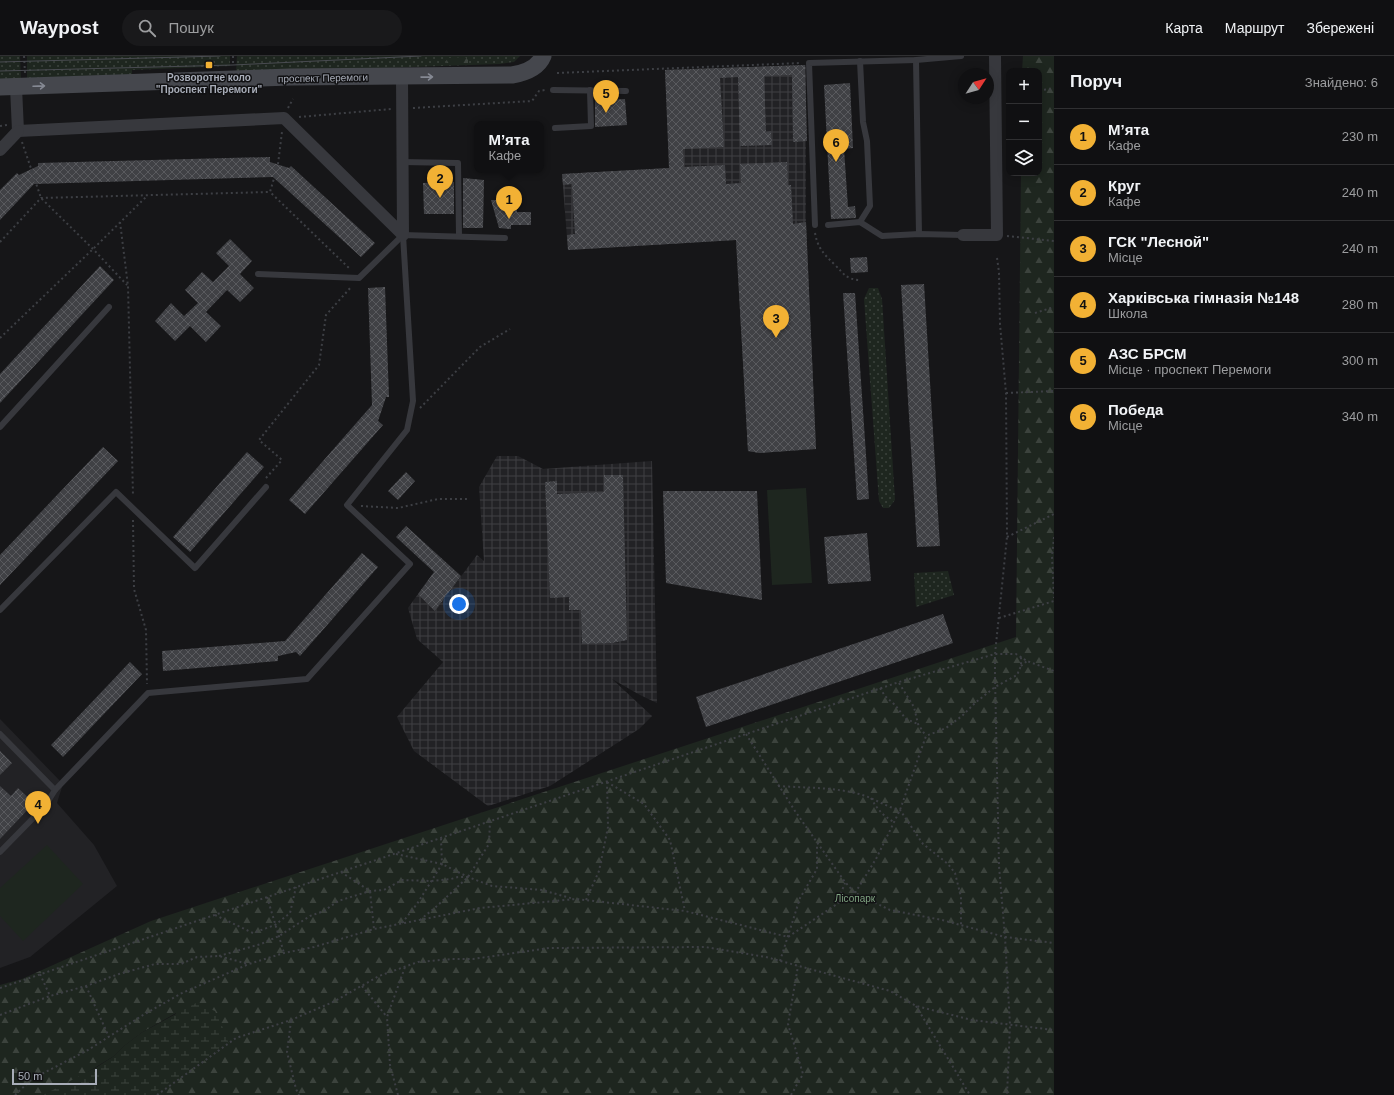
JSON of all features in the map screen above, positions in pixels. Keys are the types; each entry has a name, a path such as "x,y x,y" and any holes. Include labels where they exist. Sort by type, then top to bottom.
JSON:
{"main road":[{"name":"проспект Перемоги","path":"14,83 512,75 523,73 534,67 543,56"}],"street":[{"path":"963,234 997,235 995,56"},
{"path":"402,77 403,235"},
{"path":"14,83 18,131"},
{"path":"0,150 18,131 284,118 403,235"}],"lane":[{"path":"815,225 809,63 916,60 961,56"},
{"path":"916,60 919,234"},
{"path":"860,61 862,122 867,141 870,206 860,222"},
{"path":"554,90 626,91"},
{"path":"555,128 591,126 590,90"},
{"path":"402,162 458,163 459,236"},
{"path":"828,225 860,222 882,236 963,234"},
{"path":"0,852 45,806 55,790 148,693 307,679 410,564 347,506 407,430 413,401 403,235"},
{"path":"258,274 359,278 403,235 505,238"},
{"path":"0,427 110,307"},
{"path":"0,610 116,492 195,568 264,485"},
{"path":"0,734 55,790"}],"path":[{"path":"14,83 24,56"},
{"path":"557,73 809,63"},
{"path":"1042,90 1054,89"},
{"path":"278,164 284,118 402,108 532,101 539,91 554,90"},
{"path":"18,131 41,198 128,286"},
{"path":"270,192 275,175"},
{"path":"0,242 41,198 270,192 359,278 326,315 319,365 259,440 282,460 264,485"},
{"path":"0,338 146,196"},
{"path":"120,222 128,286 133,443 134,589 146,630 148,693"},
{"path":"815,225 814,228 817,244 826,257 850,280 859,280"},
{"path":"1014,238 1054,241"},
{"path":"997,258 999,272 1000,324 1006,392 1007,536 996,654 995,687 999,866 1010,1025 1007,1095"},
{"path":"1035,313 1054,308"},
{"path":"409,420 480,347 510,329"},
{"path":"1006,392 1054,390"},
{"path":"347,506 398,508 438,499 470,498"},
{"path":"1007,536 1054,514"},
{"path":"1000,618 1054,600 1052,556 1054,537"},
{"path":"0,988 899,682 996,654 1016,654 1027,661 1054,671"},
{"path":"1021,657 1022,666"},
{"path":"395,854 442,864 468,877 492,886 542,890 576,899 685,911 788,937 855,893 876,859 900,810 926,736 946,728 995,687 1017,675 1027,661"},
{"path":"899,682 914,707 918,724 926,736"},
{"path":"880,688 885,696 895,705 906,719 918,724"},
{"path":"746,734 778,786 817,843 845,882 855,893 890,910 942,920 1005,937 1054,943"},
{"path":"586,900 599,871 608,827 607,782"},
{"path":"607,782 644,804 670,840 685,911"},
{"path":"778,786 832,789 870,798 900,810 923,844 948,864 955,873 961,897 961,925"},
{"path":"870,798 876,807 894,822"},
{"path":"419,920 438,906 468,877 489,844 490,821"},
{"path":"401,924 417,904 442,864 441,838"},
{"path":"780,961 800,898 817,869 817,843"},
{"path":"341,872 370,891"},
{"path":"0,1015 50,996 154,964 181,964 198,957 219,956 261,944 279,936 310,916 324,911 338,901 370,891 384,890 402,880 431,881 468,877"},
{"path":"837,904 845,882"},
{"path":"215,915 253,933 275,925 290,913 296,887"},
{"path":"370,891 374,929"},
{"path":"267,897 284,953"},
{"path":"15,1095 32,1079 88,1050 143,1015 182,993 249,964 374,929 419,920 480,908 576,899"},
{"path":"784,948 785,944"},
{"path":"157,1095 236,1038 291,1020 333,1002 380,976 418,962 452,958 473,959 549,948 705,947 766,957 890,992 916,1006 972,1020 1054,1030"},
{"path":"219,956 249,964"},
{"path":"791,1095 803,1074 788,1024 798,966"},
{"path":"398,1095 390,1065 387,1017 406,967"},
{"path":"40,974 50,996"},
{"path":"86,986 109,1037"},
{"path":"362,986 387,1017"},
{"path":"916,1006 970,1095"},
{"path":"291,1020 287,1052 296,1089 300,1095"}],"shaded area":[{"path":"806,65 806,222 816,449 760,453 748,451 736,240 568,250 562,174 670,168 665,70"},
{"path":"497,456 518,456 543,469 652,461 657,703 612,679 652,716 639,729 550,786 488,806 414,751 397,717 443,662 417,639 408,608 418,594 435,611 477,555 484,561 479,487"},
{"path":"0,719 63,784 57,803 94,845 117,886 30,957 0,968"}],"green space":[{"path":"0,56 20,56 21,80 0,81"},
{"path":"27,56 230,56 230,66 132,70 132,77 27,79"},
{"path":"237,56 520,56 514,62 500,64 236,73"},
{"name":"Лісопарк","path":"1023,56 1054,56 1054,1095 150,1095 154,1092 176,1013 141,1033 114,1056 78,1078 43,1095 0,1095 0,985 22,979 151,921 1016,637 1021,176 1042,176 1042,68 1022,68"},
{"path":"465,57 468,60 468,63 447,63 446,61 448,58"},
{"path":"869,288 878,288 882,299 895,500 889,508 883,508 879,501 864,299"},
{"path":"806,488 812,583 772,585 767,490"},
{"path":"948,571 954,595 916,607 914,573"},
{"path":"47,845 83,884 23,941 0,916 0,888"},
{"path":"196,1003 215,1011 229,1045 150,1095 43,1095 97,1067 114,1056 141,1033"}],"building":[{"path":"805,65 807,141 793,142 792,75 764,76 766,132 771,131 772,145 740,146 738,77 720,78 724,147 683,149 684,167 725,165 726,184 741,183 740,164 787,162 788,185 791,185 793,224 806,222 816,449 760,453 748,451 736,240 568,250 567,235 575,234 572,184 563,185 562,174 669,168 665,70"},
{"path":"850,83 853,148 844,149 848,207 855,206 856,218 831,219 824,85"},
{"path":"625,99 627,125 595,127 595,101"},
{"path":"270,157 270,162 289,168 291,166 375,243 361,257 273,177 34,184 0,220 0,190 17,173 19,175 38,166 38,163"},
{"path":"463,178 484,180 483,228 463,228"},
{"path":"454,182 454,214 424,214 423,183"},
{"path":"491,200 517,200 517,212 531,212 531,225 511,225 511,229 499,228"},
{"path":"230,239 252,261 240,274 254,288 240,302 227,290 206,312 221,326 206,342 190,326 175,341 155,321 171,303 184,316 198,303 185,290 202,272 213,282 229,266 216,253"},
{"path":"867,257 868,272 851,273 850,258"},
{"path":"100,266 114,280 0,403 0,374"},
{"path":"924,284 940,546 917,547 901,285"},
{"path":"385,287 389,397 386,397 378,421 383,425 305,514 289,500 372,405 368,288"},
{"path":"843,293 855,293 869,499 857,500"},
{"path":"103,447 118,461 0,585 0,555"},
{"path":"247,452 264,467 190,552 173,537"},
{"path":"406,472 415,481 398,500 388,491"},
{"path":"604,475 623,475 627,640 612,643 582,644 581,610 569,610 569,597 550,598 545,482 557,481 557,494 604,492"},
{"path":"663,491 757,491 762,600 666,583"},
{"path":"406,526 461,576 435,611 418,594 434,572 396,537"},
{"path":"867,533 871,581 828,584 824,537"},
{"path":"362,553 378,567 300,656 296,652 278,656 278,661 163,671 162,651 285,641"},
{"path":"943,614 953,643 706,727 696,697"},
{"path":"130,662 142,674 63,757 51,745"},
{"path":"0,751 12,763 0,775"},
{"path":"0,786 11,796 18,788 34,803 0,839"}],"tram line":[{"path":"0,62 220,56"},
{"path":"0,71 233,65 421,56"}],"place":[{"name":"Розворотне коло \"Проспект Перемоги\"","path":"209,65"},
{"name":"АЗС БРСМ","path":"606,113"},
{"name":"Победа","path":"836,162"},
{"name":"Круг","path":"440,198"},
{"name":"Мʼята","path":"509,219"},
{"name":"ГСК \"Лесной\"","path":"776,338"},
{"name":"Харківська гімназія №148","path":"38,824"}]}
